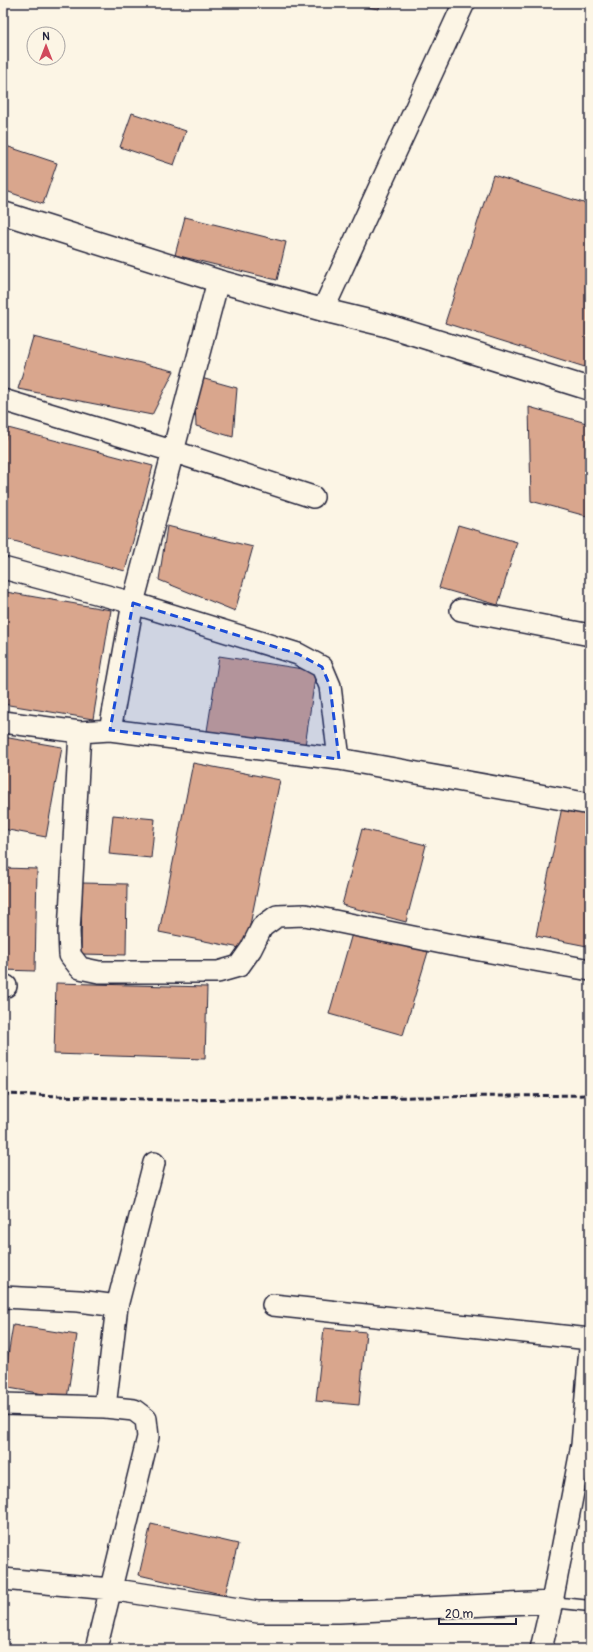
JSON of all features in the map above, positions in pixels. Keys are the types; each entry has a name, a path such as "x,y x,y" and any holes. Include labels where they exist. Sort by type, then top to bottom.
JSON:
{"street":[{"path":"323,310 464,3"},
{"path":"3,213 218,281 384,325 590,389"},
{"path":"110,730 133,603 218,281"},
{"path":"3,400 172,451 313,497"},
{"path":"3,568 133,603 298,654 322,667 330,686 339,759"},
{"path":"461,610 590,635"},
{"path":"3,722 80,732 110,730 339,759 590,804"},
{"path":"80,732 69,932 70,955 80,968 99,972 218,972 239,966 251,949 262,927 277,916 305,915 452,945 590,970"},
{"path":"105,1407 116,1306 154,1163"},
{"path":"3,1297 79,1301 116,1306"},
{"path":"273,1305 590,1339"},
{"path":"541,1649 586,1446 590,1348"},
{"path":"3,1404 105,1407 134,1410 146,1419 148,1437 96,1649"},
{"path":"3,1579 110,1589 258,1612 339,1612 552,1602"}],"lane":[{"path":"552,1602 590,1606"}],"highlighted area":[{"path":"133,603 298,654 322,667 330,686 339,759 110,730"}],"building":[{"path":"342,3 380,3 379,9"},
{"path":"132,113 186,131 174,165 120,147"},
{"path":"3,145 57,163 43,204 3,190"},
{"path":"493,175 590,205 590,363 588,368 445,323"},
{"path":"185,217 286,242 277,280 175,255"},
{"path":"33,337 174,371 152,415 18,389"},
{"path":"194,376 237,388 233,437 196,426"},
{"path":"529,407 590,424 590,517 531,501"},
{"path":"8,428 153,466 125,571 3,538 3,446"},
{"path":"458,525 517,542 498,605 439,588"},
{"path":"167,526 253,547 235,611 159,580"},
{"path":"6,592 111,610 93,719 3,704 3,613"},
{"path":"219,656 316,671 305,746 207,731"},
{"path":"3,737 62,747 46,837 3,829"},
{"path":"193,763 280,780 245,949 159,932"},
{"path":"562,807 590,813 590,929 587,946 536,936"},
{"path":"113,815 155,819 151,858 109,854"},
{"path":"362,829 426,845 406,922 342,905"},
{"path":"3,868 37,869 35,971 3,970"},
{"path":"82,883 127,884 126,955 81,954"},
{"path":"353,930 428,952 403,1035 329,1014"},
{"path":"56,983 207,987 205,1059 54,1054"},
{"path":"13,1325 77,1335 67,1398 3,1387"},
{"path":"324,1328 366,1332 359,1405 316,1401"},
{"path":"151,1524 238,1544 225,1595 139,1575"}],"railway":[{"path":"3,1094 170,1100 590,1095"}]}
